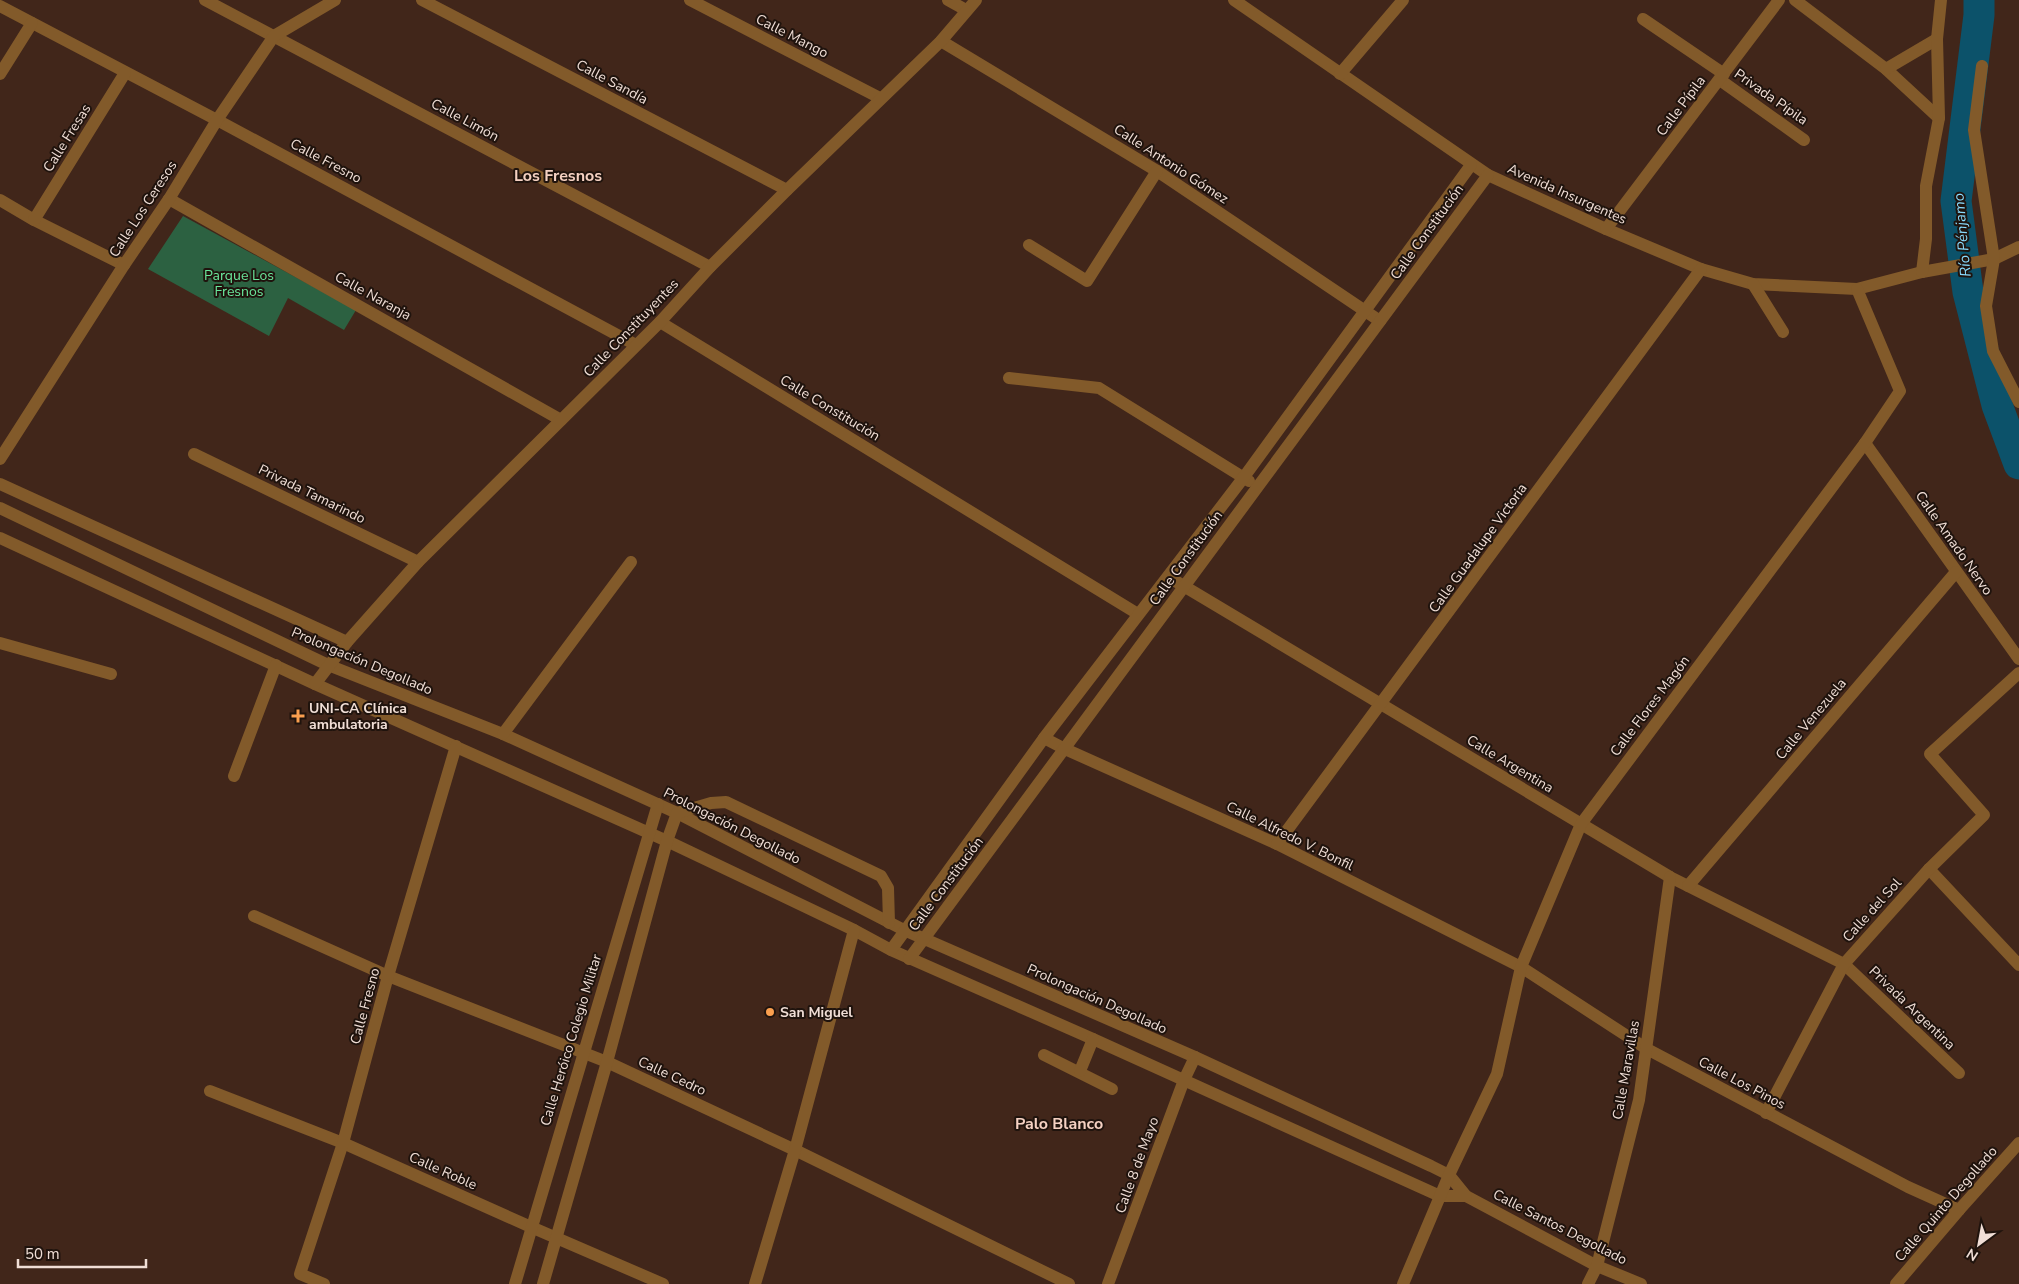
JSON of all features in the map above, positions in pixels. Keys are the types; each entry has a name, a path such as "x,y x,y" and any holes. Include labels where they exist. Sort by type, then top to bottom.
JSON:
{"street":[{"name":"Calle Limón","path":"205,0 710,267"},
{"name":"Calle Los Ceresos","path":"0,459 124,265 169,199 217,120 274,36 335,0"},
{"name":"Calle Sandía","path":"422,0 787,190"},
{"name":"Calle Mango","path":"690,0 880,98"},
{"path":"948,0 966,10"},
{"name":"Calle Constituyentes","path":"315,684 347,642 418,562 660,322 710,267 787,190 940,41 976,0"},
{"name":"Avenida Insurgentes","path":"1234,0 1488,175 1606,230 1700,269 1752,284 1857,289 1926,271 1994,259"},
{"path":"1340,74 1403,0"},
{"name":"Calle Pípila","path":"1606,230 1780,0"},
{"path":"1795,0 1886,69 1939,118"},
{"path":"1926,271 1926,186 1939,118 1937,39 1941,0"},
{"name":"Calle Fresno","path":"0,6 636,345"},
{"name":"Privada Pípila","path":"1643,19 1804,140"},
{"path":"0,74 32,23"},
{"path":"1886,69 1937,39"},
{"name":"Calle Antonio Gómez","path":"940,41 1157,171 1380,321"},
{"path":"1982,66 1974,130 1994,259 1986,306 1993,351 2019,402"},
{"name":"Calle Fresas","path":"34,220 125,73"},
{"name":"Calle Constitución","path":"891,950 1044,738 1244,477 1471,165"},
{"path":"1029,245 1087,281 1157,171"},
{"name":"Calle Constitución","path":"909,959 1488,175"},
{"name":"Calle Naranja","path":"169,199 562,420"},
{"path":"0,200 34,220 124,265"},
{"path":"1994,259 2019,247"},
{"name":"Calle Guadalupe Victoria","path":"1277,844 1381,706 1700,269"},
{"path":"1752,284 1783,332"},
{"name":"Calle Flores Magón","path":"1403,1284 1449,1175 1497,1074 1521,967 1581,824 1865,443 1900,391 1857,289"},
{"name":"Calle Constitución","path":"660,322 1138,614"},
{"path":"1008,378 1099,388 1258,487"},
{"name":"Calle Amado Nervo","path":"1865,443 2019,659"},
{"name":"Privada Tamarindo","path":"194,454 418,562"},
{"path":"0,484 347,642"},
{"name":"Prolongación Degollado","path":"0,508 328,666 503,734 658,804 923,939 1195,1057 1449,1175"},
{"path":"0,538 315,684 667,841 854,930 909,959 1093,1039 1440,1196"},
{"path":"503,734 631,562"},
{"name":"Calle Venezuela","path":"1688,886 1956,572"},
{"name":"Calle Argentina","path":"1168,577 1670,877 1844,964"},
{"path":"0,643 111,674"},
{"path":"234,776 276,665"},
{"name":"Calle del Sol","path":"1766,1113 1844,964 1930,869 1984,815 1930,754 2019,673"},
{"name":"Calle Alfredo V. Bonfil","path":"1044,738 1277,844 1521,967"},
{"name":"Calle Fresno","path":"324,1284 300,1274 343,1142 388,976 456,746"},
{"path":"543,1284 607,1062 667,841 677,813 711,803 726,802 881,876 888,888 889,923"},
{"name":"Calle Heróico Colegio Militar","path":"515,1284 530,1227 658,804"},
{"path":"1930,869 2019,965"},
{"name":"Calle Maravillas","path":"1588,1284 1597,1266 1638,1100 1647,1049 1670,877"},
{"name":"Calle Cedro","path":"254,916 388,976 607,1062 795,1150 1069,1284"},
{"path":"755,1284 795,1150 854,930"},
{"name":"Privada Argentina","path":"1844,964 1959,1074"},
{"name":"Calle Los Pinos","path":"1521,967 1647,1049 1908,1187 1959,1210"},
{"path":"1080,1071 1093,1039"},
{"path":"1044,1055 1080,1071 1112,1089"},
{"name":"Calle 8 de Mayo","path":"1108,1284 1184,1080 1195,1057"},
{"name":"Calle Roble","path":"210,1091 343,1142 530,1227 662,1284"},
{"name":"Calle Quinto Degollado","path":"1896,1284 1959,1210 2019,1144"},
{"name":"Calle Santos Degollado","path":"1449,1175 1466,1196 1597,1266 1641,1284"},
{"name":"Calle Santos Degollado","path":"1440,1196 1466,1196"}],"green space":[{"name":"Parque Los Fresnos","path":"183,216 356,310 344,330 288,298 269,336 148,269"}],"waterway":[{"name":"Río Pénjamo","path":"1979,0 1979,15 1956,201 1968,292 1997,405 2019,464"}],"place":[{"name":"UNI-CA Clínica ambulatoria","path":"298,716"},
{"name":"San Miguel","path":"770,1012"}],"district":[{"name":"Los Fresnos","path":"558,176"},
{"name":"Palo Blanco","path":"1059,1124"}]}
